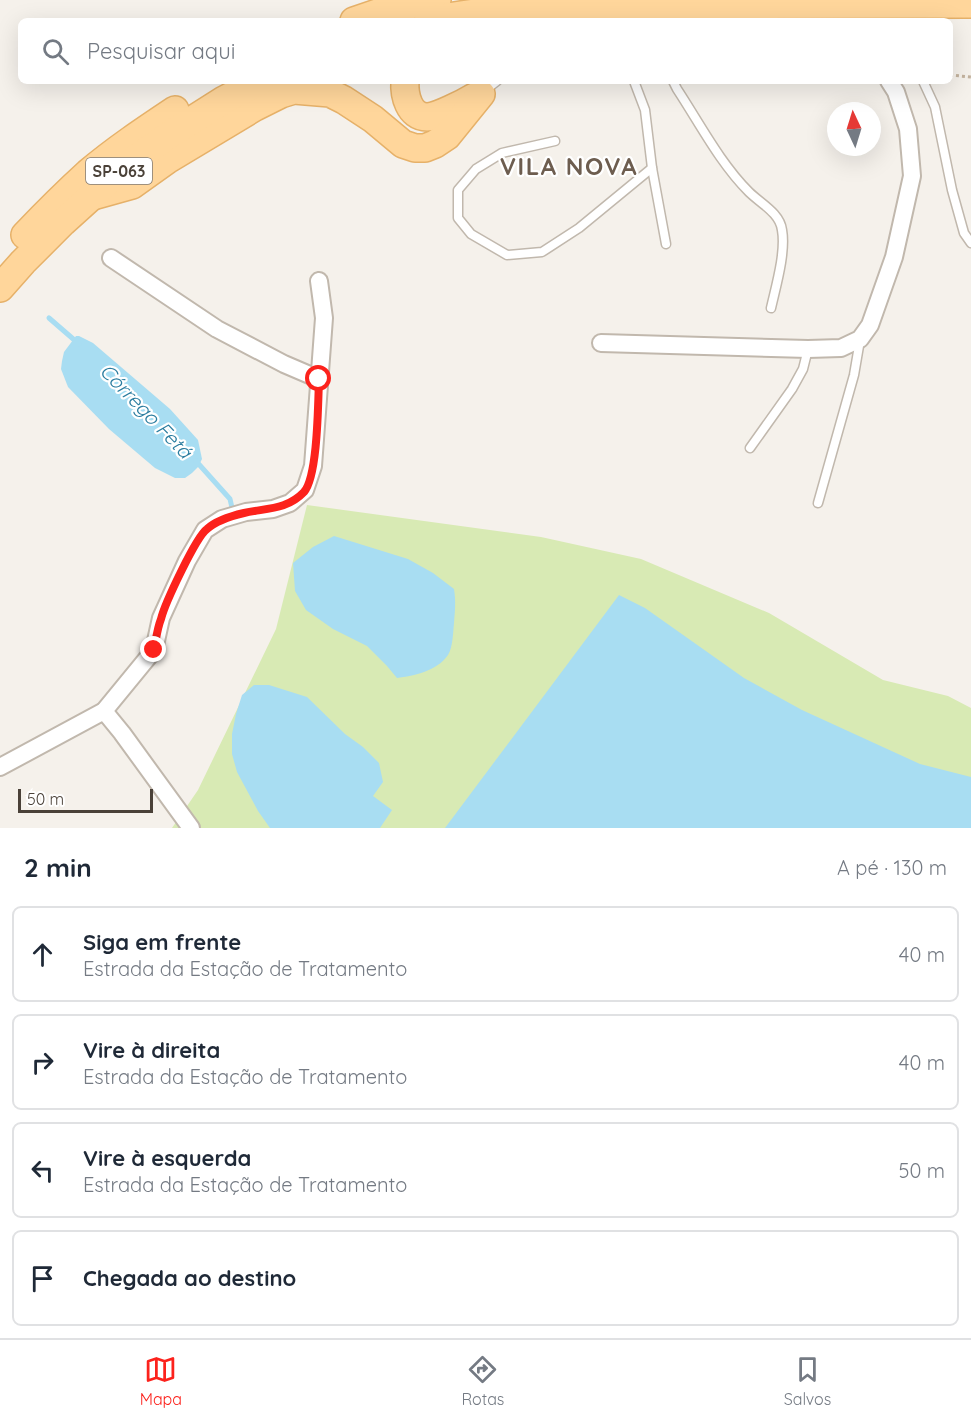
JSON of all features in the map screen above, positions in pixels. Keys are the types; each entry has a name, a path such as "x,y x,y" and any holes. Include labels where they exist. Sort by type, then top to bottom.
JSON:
{"main road":[{"path":"363,18 389,9 437,0"},
{"path":"440,18 516,9 579,5 971,4"},
{"path":"716,18 764,5"},
{"name":"SP-063","path":"0,262 54,205 90,172 138,134 216,84"},
{"name":"SP-063","path":"0,288 89,197 125,166 224,100 254,84"},
{"path":"405,84 404,92 409,105 416,114 427,117 457,106 489,88"},
{"path":"89,197 132,185 255,106 294,90 330,93 373,119 403,144 425,148 447,136 489,88"}],"street":[{"path":"601,343 808,349 841,348 860,339 870,325 894,257 912,176 908,129 896,92 891,84"},
{"path":"111,258 217,329 276,360 319,379"},
{"path":"0,767 104,711 154,650 161,618 187,561 205,530 222,519 246,512 273,509 290,502 305,490 314,466 324,318 319,281"},
{"path":"104,711 191,828"}],"lane":[{"path":"635,84 645,110 652,168 666,244"},
{"path":"674,84 733,175 777,217 782,229 782,255 771,308"},
{"path":"924,84 935,107 952,190 964,233 971,243"},
{"path":"555,141 502,153 476,169 458,189 458,218 471,234 507,255 542,252 579,228 652,168"},
{"path":"818,503 854,375 860,339"},
{"path":"750,448 804,369 808,349"},
{"path":"166,794 180,828"}],"path":[{"path":"953,75 971,77"}],"green space":[{"path":"307,505 541,537 641,559 769,613 883,680 948,696 971,708 971,828 172,828 198,790 276,629"}],"water":[{"path":"76,336 93,343 170,409 198,440 202,459 192,473 185,478 175,478 155,468 109,429 68,387 61,369 62,361 64,352"},
{"path":"334,536 408,559 433,573 454,589 455,606 450,652 438,665 425,672 397,678 367,646 333,629 306,610 295,591 293,563 313,547"},
{"path":"619,595 645,608 744,678 802,710 920,764 971,777 971,828 445,828"},
{"path":"254,685 269,685 307,697 379,763 383,782 373,796 392,810 380,828 270,828 237,772 232,754 232,734 242,695"}],"waterway":[{"name":"Córrego Fetá","path":"49,318 79,344"},
{"name":"Córrego Fetá","path":"196,461 230,499 233,512"}],"district":[{"name":"VILA NOVA","path":"569,167"}],"route":[{"path":"154,650 161,618 187,561 205,530 222,519 246,512 273,509 290,502 305,490 314,466 319,379"}]}
